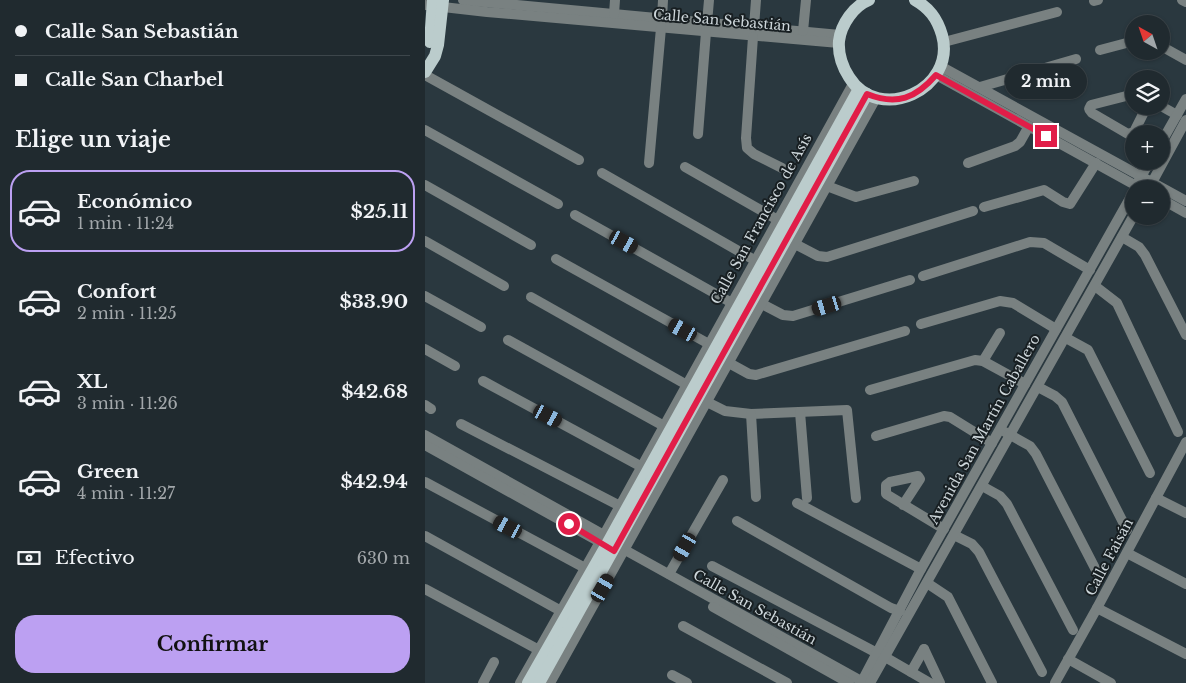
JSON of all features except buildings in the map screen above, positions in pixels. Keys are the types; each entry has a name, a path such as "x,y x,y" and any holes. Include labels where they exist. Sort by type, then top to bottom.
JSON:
{"main road":[{"path":"869,0 863,2 848,16 839,39 841,65 864,91 893,100 910,96 925,88 938,71 944,54 944,42 939,23 926,7 915,0"},
{"path":"425,57 435,3"},
{"path":"425,74 435,56 438,45 435,3"},
{"name":"Calle San Francisco de Asís","path":"539,683 612,545 864,91"},
{"name":"Calle San Francisco de Asís","path":"528,683 612,545"}],"street":[{"name":"Calle San Sebastián","path":"470,0 568,5 661,23"},
{"path":"614,14 615,0"},
{"path":"649,163 663,0"},
{"path":"698,134 709,0"},
{"path":"756,0 746,138 747,148 781,168"},
{"path":"803,31 806,0"},
{"path":"1182,0 1186,2"},
{"name":"Calle San Sebastián","path":"435,3 839,39"},
{"path":"944,42 1057,12"},
{"name":"Calle San Sebastián","path":"753,32 803,31 839,39"},
{"path":"1100,50 1125,43"},
{"path":"1170,51 1186,60"},
{"path":"980,87 1076,59"},
{"path":"938,71 980,87 1142,176 1146,180"},
{"path":"938,71 1125,181"},
{"path":"425,74 579,160"},
{"name":"Calle San Francisco de Asís","path":"550,683 612,545 707,402 827,186 864,91"},
{"name":"Calle San Francisco de Asís","path":"520,683 585,568 612,545 620,506 709,344 778,220 864,91"},
{"path":"1125,97 1091,106 1089,109 1092,113 1128,134 1134,132 1142,115"},
{"path":"1153,180 1182,137 1182,117 1186,99"},
{"path":"1170,111 1182,117"},
{"path":"1170,132 1182,117"},
{"path":"968,163 1015,146 1020,142 1029,126"},
{"path":"425,130 558,204"},
{"path":"795,244 818,256 827,257 1044,190 1063,202 1070,204 1096,163"},
{"path":"685,167 778,220"},
{"name":"Avenida San Martín Caballero","path":"1140,180 1146,170"},
{"path":"602,173 756,261"},
{"path":"827,186 856,197 914,181"},
{"path":"425,186 531,245"},
{"path":"1170,194 1186,201"},
{"path":"1170,204 1186,213"},
{"name":"Avenida San Martín Caballero","path":"881,655 921,569 1125,209"},
{"path":"575,215 732,304"},
{"name":"Avenida San Martín Caballero","path":"864,683 927,582 1129,225"},
{"path":"1122,237 1139,247 1145,255 1186,335"},
{"path":"425,241 503,286"},
{"path":"923,276 1030,242 1044,243 1090,270"},
{"path":"556,259 709,344"},
{"path":"761,304 783,315 793,316 910,280"},
{"path":"1095,286 1117,303 1178,432"},
{"path":"425,296 481,327"},
{"path":"531,297 687,385"},
{"path":"921,324 1000,301 1007,301 1056,329"},
{"path":"729,363 749,374 757,375 905,331"},
{"path":"983,361 1000,333"},
{"path":"1066,338 1088,350 1150,473"},
{"path":"509,340 664,426"},
{"path":"425,349 455,366"},
{"path":"870,390 975,360 983,361 1025,384"},
{"path":"483,381 642,467"},
{"path":"1038,387 1062,402 1127,530"},
{"path":"707,402 725,411 751,414 847,410 855,498"},
{"path":"800,412 807,498"},
{"path":"751,414 757,497"},
{"path":"876,436 943,416 950,417 992,442"},
{"path":"461,424 620,506"},
{"path":"1000,429 1030,446 1036,454 1098,574"},
{"name":"Calle San Sebastián","path":"425,435 849,683"},
{"name":"Calle Faisán","path":"1055,683 1186,444"},
{"name":"Calle San Sebastián","path":"425,445 669,574 864,683"},
{"path":"669,574 723,480"},
{"path":"425,482 585,568"},
{"path":"982,486 1000,496 1007,504 1073,630"},
{"path":"1156,498 1186,513"},
{"path":"797,503 921,569"},
{"path":"903,505 944,529"},
{"path":"737,522 891,608 900,611"},
{"path":"954,535 972,544 979,552 1042,672"},
{"path":"425,536 561,611"},
{"path":"1127,553 1186,584"},
{"path":"712,566 930,683"},
{"path":"927,582 948,597 992,683"},
{"path":"425,589 539,650"},
{"path":"1097,608 1186,654"},
{"path":"683,626 787,683"},
{"path":"911,672 924,649 940,683"},
{"path":"1068,659 1111,683"},
{"path":"483,683 495,662"},
{"path":"671,675 687,683"}],"route":[{"path":"569,524 614,551 867,94 876,98 893,100 910,96 925,88 936,75 1046,136"}]}
